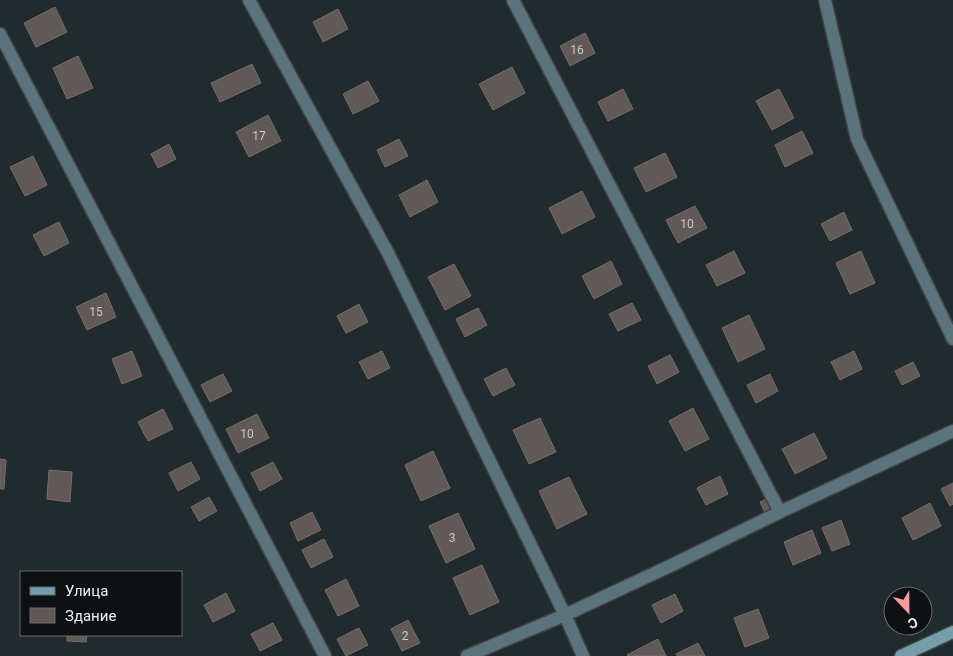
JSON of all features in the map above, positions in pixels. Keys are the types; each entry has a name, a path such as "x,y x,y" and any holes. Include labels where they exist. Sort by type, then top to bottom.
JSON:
{"street":[{"path":"249,0 388,253 566,615 584,656"},
{"path":"513,0 780,512"},
{"path":"825,0 857,138 953,339"},
{"path":"0,34 325,656"},
{"path":"467,656 566,615 672,566 780,512 953,431"},
{"path":"901,656 953,632"}],"building":[{"path":"55,7 67,32 36,47 24,23"},
{"path":"338,9 348,29 323,42 313,22"},
{"path":"585,33 595,53 570,66 560,46"},
{"path":"78,56 93,88 67,99 53,68"},
{"path":"252,64 261,83 220,102 211,83"},
{"path":"512,67 525,93 493,110 479,84"},
{"path":"368,81 379,101 353,114 343,94"},
{"path":"623,89 633,109 608,121 598,102"},
{"path":"779,89 794,118 772,130 756,101"},
{"path":"268,115 281,141 249,157 236,132"},
{"path":"802,131 813,153 785,167 775,145"},
{"path":"399,139 408,156 385,167 377,150"},
{"path":"169,144 176,159 158,168 151,154"},
{"path":"665,153 677,177 646,192 634,168"},
{"path":"33,156 47,185 25,196 10,167"},
{"path":"427,180 438,202 410,217 399,195"},
{"path":"582,191 595,217 562,234 549,208"},
{"path":"695,206 707,228 678,243 666,220"},
{"path":"844,212 852,230 830,241 821,224"},
{"path":"59,222 69,243 44,256 33,235"},
{"path":"734,251 745,273 717,286 706,265"},
{"path":"861,251 875,283 850,294 836,263"},
{"path":"611,261 622,284 594,299 582,276"},
{"path":"454,264 471,296 445,310 428,277"},
{"path":"106,293 116,317 87,330 76,307"},
{"path":"632,303 641,320 618,331 609,314"},
{"path":"359,304 368,322 346,333 337,316"},
{"path":"478,308 487,325 465,337 456,319"},
{"path":"749,315 765,349 738,362 722,328"},
{"path":"132,351 142,376 122,384 112,359"},
{"path":"382,351 390,368 368,379 359,362"},
{"path":"854,351 862,369 840,380 831,362"},
{"path":"670,355 679,372 657,384 648,366"},
{"path":"913,362 920,376 902,385 895,371"},
{"path":"506,368 515,385 493,396 484,379"},
{"path":"223,374 232,391 210,402 201,385"},
{"path":"770,374 778,391 756,403 747,385"},
{"path":"693,408 709,439 685,451 669,421"},
{"path":"163,409 173,429 148,441 138,422"},
{"path":"257,414 269,438 238,453 226,429"},
{"path":"540,418 556,452 529,464 513,430"},
{"path":"814,433 827,458 795,474 782,449"},
{"path":"433,451 450,488 421,501 405,465"},
{"path":"0,459 6,460 4,489 0,489"},
{"path":"191,462 200,479 178,491 169,473"},
{"path":"273,462 282,479 260,491 251,473"},
{"path":"49,470 72,472 70,502 47,499"},
{"path":"720,476 728,494 706,505 697,488"},
{"path":"569,477 587,514 557,529 539,491"},
{"path":"953,483 953,504 950,506 941,489"},
{"path":"209,497 217,511 199,521 191,507"},
{"path":"768,498 773,508 765,513 760,502"},
{"path":"930,503 941,526 913,540 902,518"},
{"path":"312,512 321,530 298,541 290,523"},
{"path":"458,513 475,549 446,563 429,526"},
{"path":"841,520 850,544 832,551 822,528"},
{"path":"812,530 821,553 793,565 784,542"},
{"path":"324,539 333,557 311,568 302,550"},
{"path":"482,565 499,602 470,615 453,578"},
{"path":"346,579 359,606 338,616 325,590"},
{"path":"226,593 235,611 213,622 204,605"},
{"path":"675,594 683,611 661,623 652,605"},
{"path":"758,609 769,638 745,647 734,618"},
{"path":"408,620 420,643 402,651 391,629"},
{"path":"273,623 282,640 260,651 251,634"},
{"path":"359,628 368,645 346,656 337,639"},
{"path":"67,636 87,636 86,642 67,641"},
{"path":"658,639 666,656 627,655"},
{"path":"698,643 705,656 677,656 676,654"}]}
